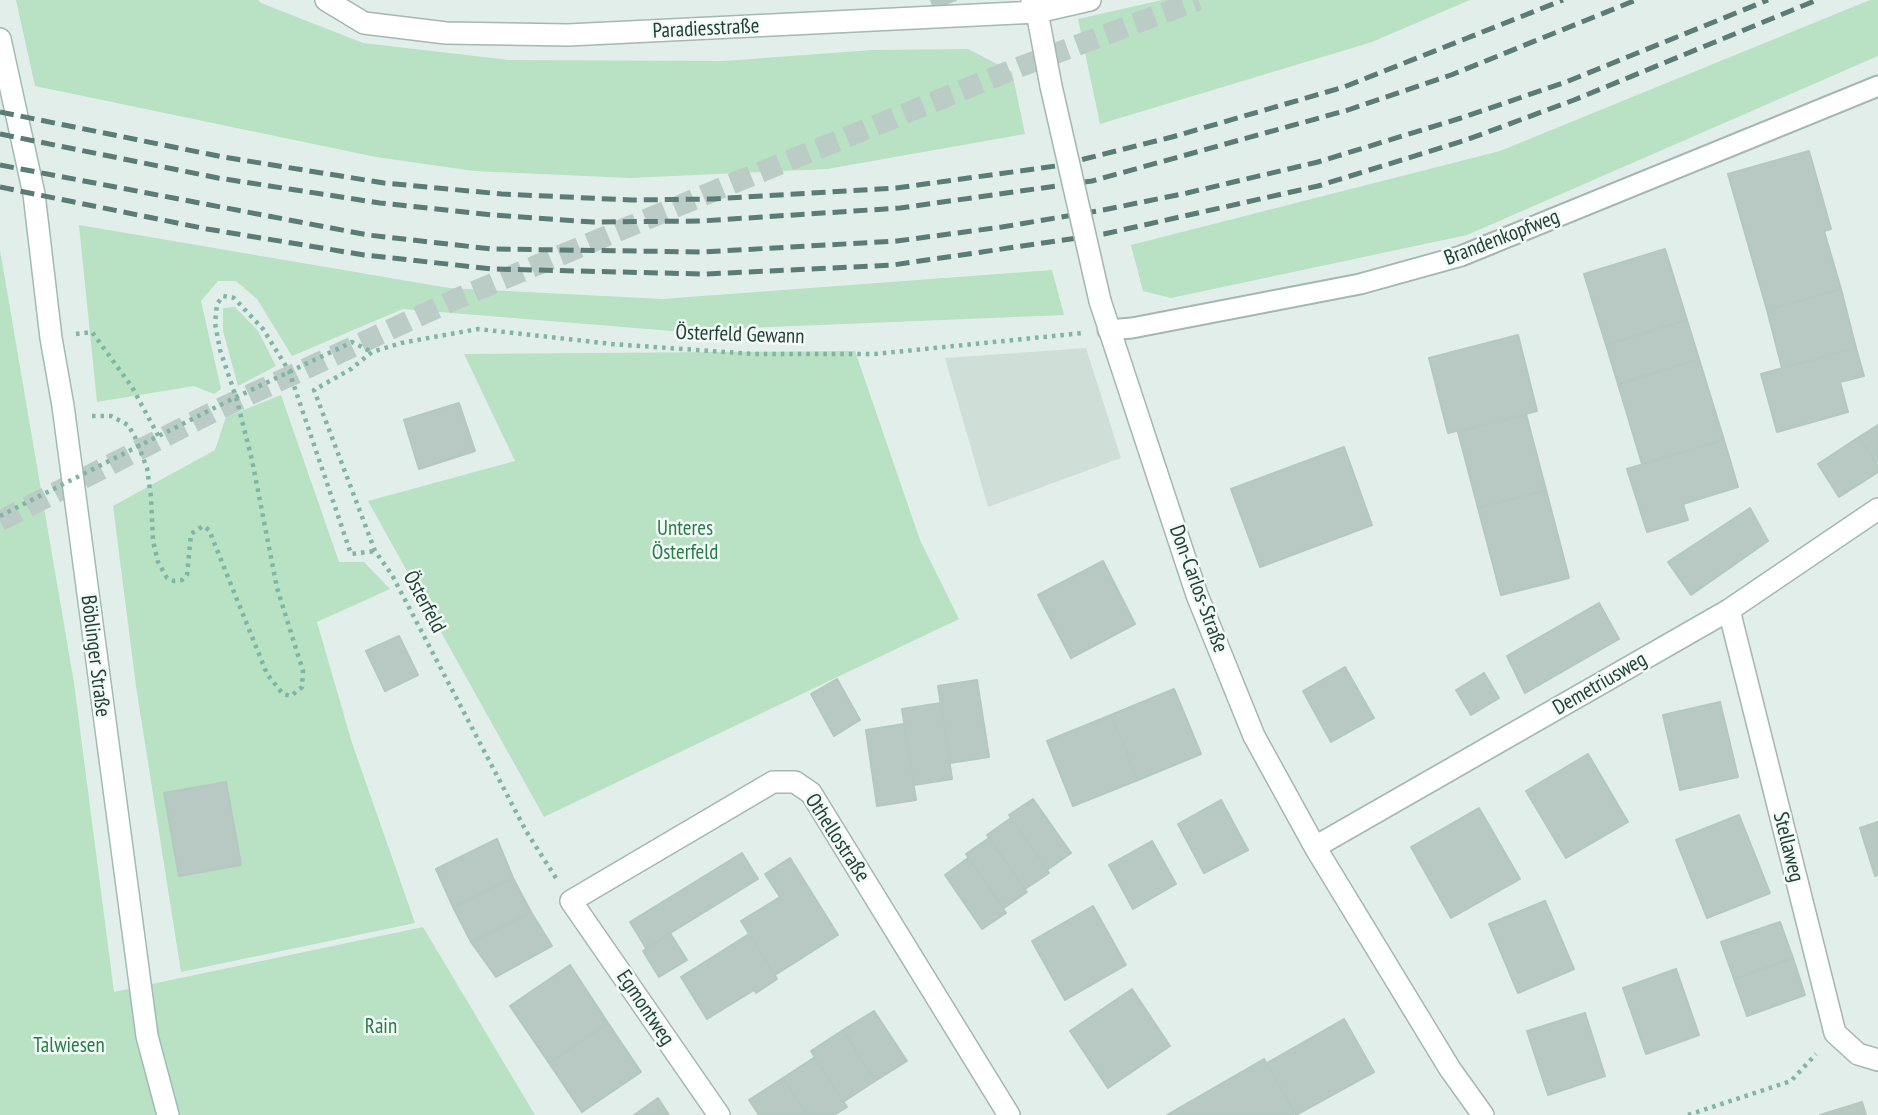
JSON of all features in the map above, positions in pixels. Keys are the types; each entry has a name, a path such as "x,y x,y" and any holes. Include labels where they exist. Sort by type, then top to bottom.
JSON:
{"street":[{"name":"Paradiesstraße","path":"326,0 364,23 446,33 568,36 1034,6 1090,0"},
{"name":"Don-Carlos-Straße","path":"1034,6 1108,330 1208,621 1254,736 1315,847 1450,1069 1483,1115"},
{"name":"Böblinger Straße","path":"0,38 34,194 51,338 65,424 147,1036 168,1115"},
{"name":"Demetriusweg","path":"1315,847 1729,610 1878,509"},
{"name":"Stellaweg","path":"1729,610 1835,1033"},
{"name":"Othellostraße","path":"571,901 774,782 795,782 811,793 1009,1115"},
{"name":"Egmontweg","path":"571,901 719,1115"},
{"path":"1835,1033 1858,1055 1878,1060"}],"lane":[{"name":"Brandenkopfweg","path":"1108,330 1132,328 1360,284 1461,256 1878,86"}],"path":[{"path":"65,424 96,414 111,416 128,425 147,468 153,541 158,562 167,578 182,580 187,575 190,567 188,543 191,534 203,526 209,530 267,674 283,694 291,696 302,687 303,671 277,588 252,460 236,397 220,350 215,323 217,304 223,296 234,298 263,329 289,371 351,554 375,551"},
{"name":"Österfeld Gewann","path":"372,352 401,343 478,329 612,344 754,354 874,354 1024,341 1108,330"},
{"path":"51,338 92,332 132,387 160,439"},
{"path":"0,516 352,342 372,352"},
{"name":"Österfeld","path":"372,352 351,369 314,390 375,551 392,575 526,831 571,901"},
{"path":"1688,1115 1791,1081 1835,1033"}],"shaded area":[{"path":"1086,348 1121,458 988,507 945,358"}],"green space":[{"path":"16,0 258,0 363,43 509,60 724,61 872,50 968,49 1012,72 1025,134 827,169 630,178 474,171 376,157 35,86"},
{"path":"1162,0 1470,0 1372,42 1100,124 1078,19"},
{"path":"1870,0 1878,0 1878,56 1467,235 1171,298 1143,291 1131,245 1500,151"},
{"path":"79,225 449,288 662,299 1052,270 1064,315 672,331 403,309 292,356 257,299 236,281 218,281 201,301 221,389 214,394 194,386 97,402"},
{"path":"0,250 74,683 114,992 423,927 535,1115 0,1115"},
{"path":"235,307 258,331 276,366 238,386 223,331 223,308"},
{"name":"Unteres Österfeld","path":"855,351 920,540 959,619 544,817 368,501 515,461 464,354"},
{"path":"281,395 339,562 364,562 390,589 317,622 352,743 415,923 181,972 136,686 113,506 215,450 226,417"}],"building":[{"path":"931,0 956,0 934,8"},
{"path":"1809,151 1831,229 1824,231 1841,289 1767,310 1728,174"},
{"path":"1665,249 1687,320 1606,345 1584,274"},
{"path":"1841,289 1856,348 1782,368 1767,310"},
{"path":"1687,320 1699,359 1618,384 1606,345"},
{"path":"1518,335 1537,411 1448,433 1429,358"},
{"path":"1856,348 1864,376 1840,382 1848,412 1777,432 1761,374"},
{"path":"1699,359 1724,440 1642,464 1618,384"},
{"path":"459,403 475,451 419,469 404,420"},
{"path":"1526,414 1546,490 1478,508 1458,432"},
{"path":"1878,425 1878,461 1876,462 1859,437"},
{"path":"1859,437 1878,466 1878,472 1839,497 1818,464"},
{"path":"1724,440 1738,487 1683,504 1688,520 1647,532 1627,469"},
{"path":"1344,447 1372,525 1260,567 1231,489"},
{"path":"1546,490 1569,578 1501,595 1478,508"},
{"path":"1750,508 1768,541 1691,595 1668,562"},
{"path":"1103,561 1135,624 1071,658 1038,595"},
{"path":"1599,603 1619,639 1525,693 1507,656"},
{"path":"399,636 418,675 385,691 366,651"},
{"path":"1345,667 1374,718 1331,742 1303,691"},
{"path":"1484,673 1499,698 1471,715 1456,690"},
{"path":"837,679 860,720 834,736 811,694"},
{"path":"977,680 989,757 950,763 938,686"},
{"path":"1174,689 1201,754 1138,780 1111,715"},
{"path":"1720,702 1738,777 1680,790 1663,715"},
{"path":"941,703 952,779 914,785 902,709"},
{"path":"1111,715 1138,780 1073,806 1047,741"},
{"path":"904,724 916,800 877,806 866,730"},
{"path":"1588,754 1628,822 1566,858 1526,791"},
{"path":"226,782 241,865 179,876 164,793"},
{"path":"1033,799 1071,853 1047,870 1009,815"},
{"path":"1221,800 1248,850 1204,873 1178,824"},
{"path":"1479,808 1520,879 1451,918 1411,847"},
{"path":"1739,815 1770,893 1707,918 1676,840"},
{"path":"1011,818 1049,873 1025,889 987,835"},
{"path":"1878,822 1878,875 1875,876 1860,828"},
{"path":"989,838 1027,892 1004,908 966,854"},
{"path":"497,839 513,878 453,907 436,869"},
{"path":"1152,841 1176,884 1133,909 1109,865"},
{"path":"742,853 758,879 646,948 630,922"},
{"path":"790,858 838,935 775,975 741,921 780,897 765,874"},
{"path":"968,858 1006,913 982,929 945,875"},
{"path":"513,878 531,912 471,942 453,907"},
{"path":"1545,901 1574,969 1518,993 1489,924"},
{"path":"1093,906 1126,965 1065,1000 1032,941"},
{"path":"531,912 552,946 496,977 471,942"},
{"path":"1780,922 1793,958 1734,979 1721,942"},
{"path":"670,933 687,960 659,977 643,951"},
{"path":"749,934 777,979 707,1019 681,977"},
{"path":"1793,958 1805,995 1747,1016 1734,979"},
{"path":"570,965 608,1023 549,1063 510,1006"},
{"path":"1676,969 1699,1035 1646,1054 1623,988"},
{"path":"1132,989 1170,1046 1108,1088 1070,1031"},
{"path":"874,1011 907,1061 875,1081 843,1030"},
{"path":"1585,1013 1605,1076 1548,1095 1527,1031"},
{"path":"1344,1019 1374,1072 1296,1115 1267,1063"},
{"path":"608,1023 641,1072 582,1112 549,1063"},
{"path":"843,1030 875,1081 843,1102 811,1051"},
{"path":"815,1057 847,1107 834,1115 807,1115 783,1078"},
{"path":"1264,1059 1295,1113 1167,1115"},
{"path":"783,1078 807,1115 759,1115 749,1100"},
{"path":"658,1098 669,1115 634,1115"},
{"path":"1862,1102 1866,1115 1820,1115"}],"tunnel":[{"path":"0,521 221,408 456,299 1022,66 1198,0"}],"railway":[{"path":"0,112 223,157 384,183 502,194 631,200 713,199 896,188 1056,166 1172,137 1344,87 1563,0"},
{"path":"0,134 218,178 380,203 493,215 593,222 701,221 900,208 1092,181 1348,110 1451,75 1636,0"},
{"path":"0,165 368,235 492,249 703,252 897,241 1103,210 1318,162 1566,82 1768,0"},
{"path":"0,187 207,229 364,255 493,269 705,274 893,265 1104,234 1318,186 1466,140 1574,100 1817,0"}],"park label":[{"name":"Rain","path":"381,1027"},
{"name":"Talwiesen","path":"69,1046"}]}
